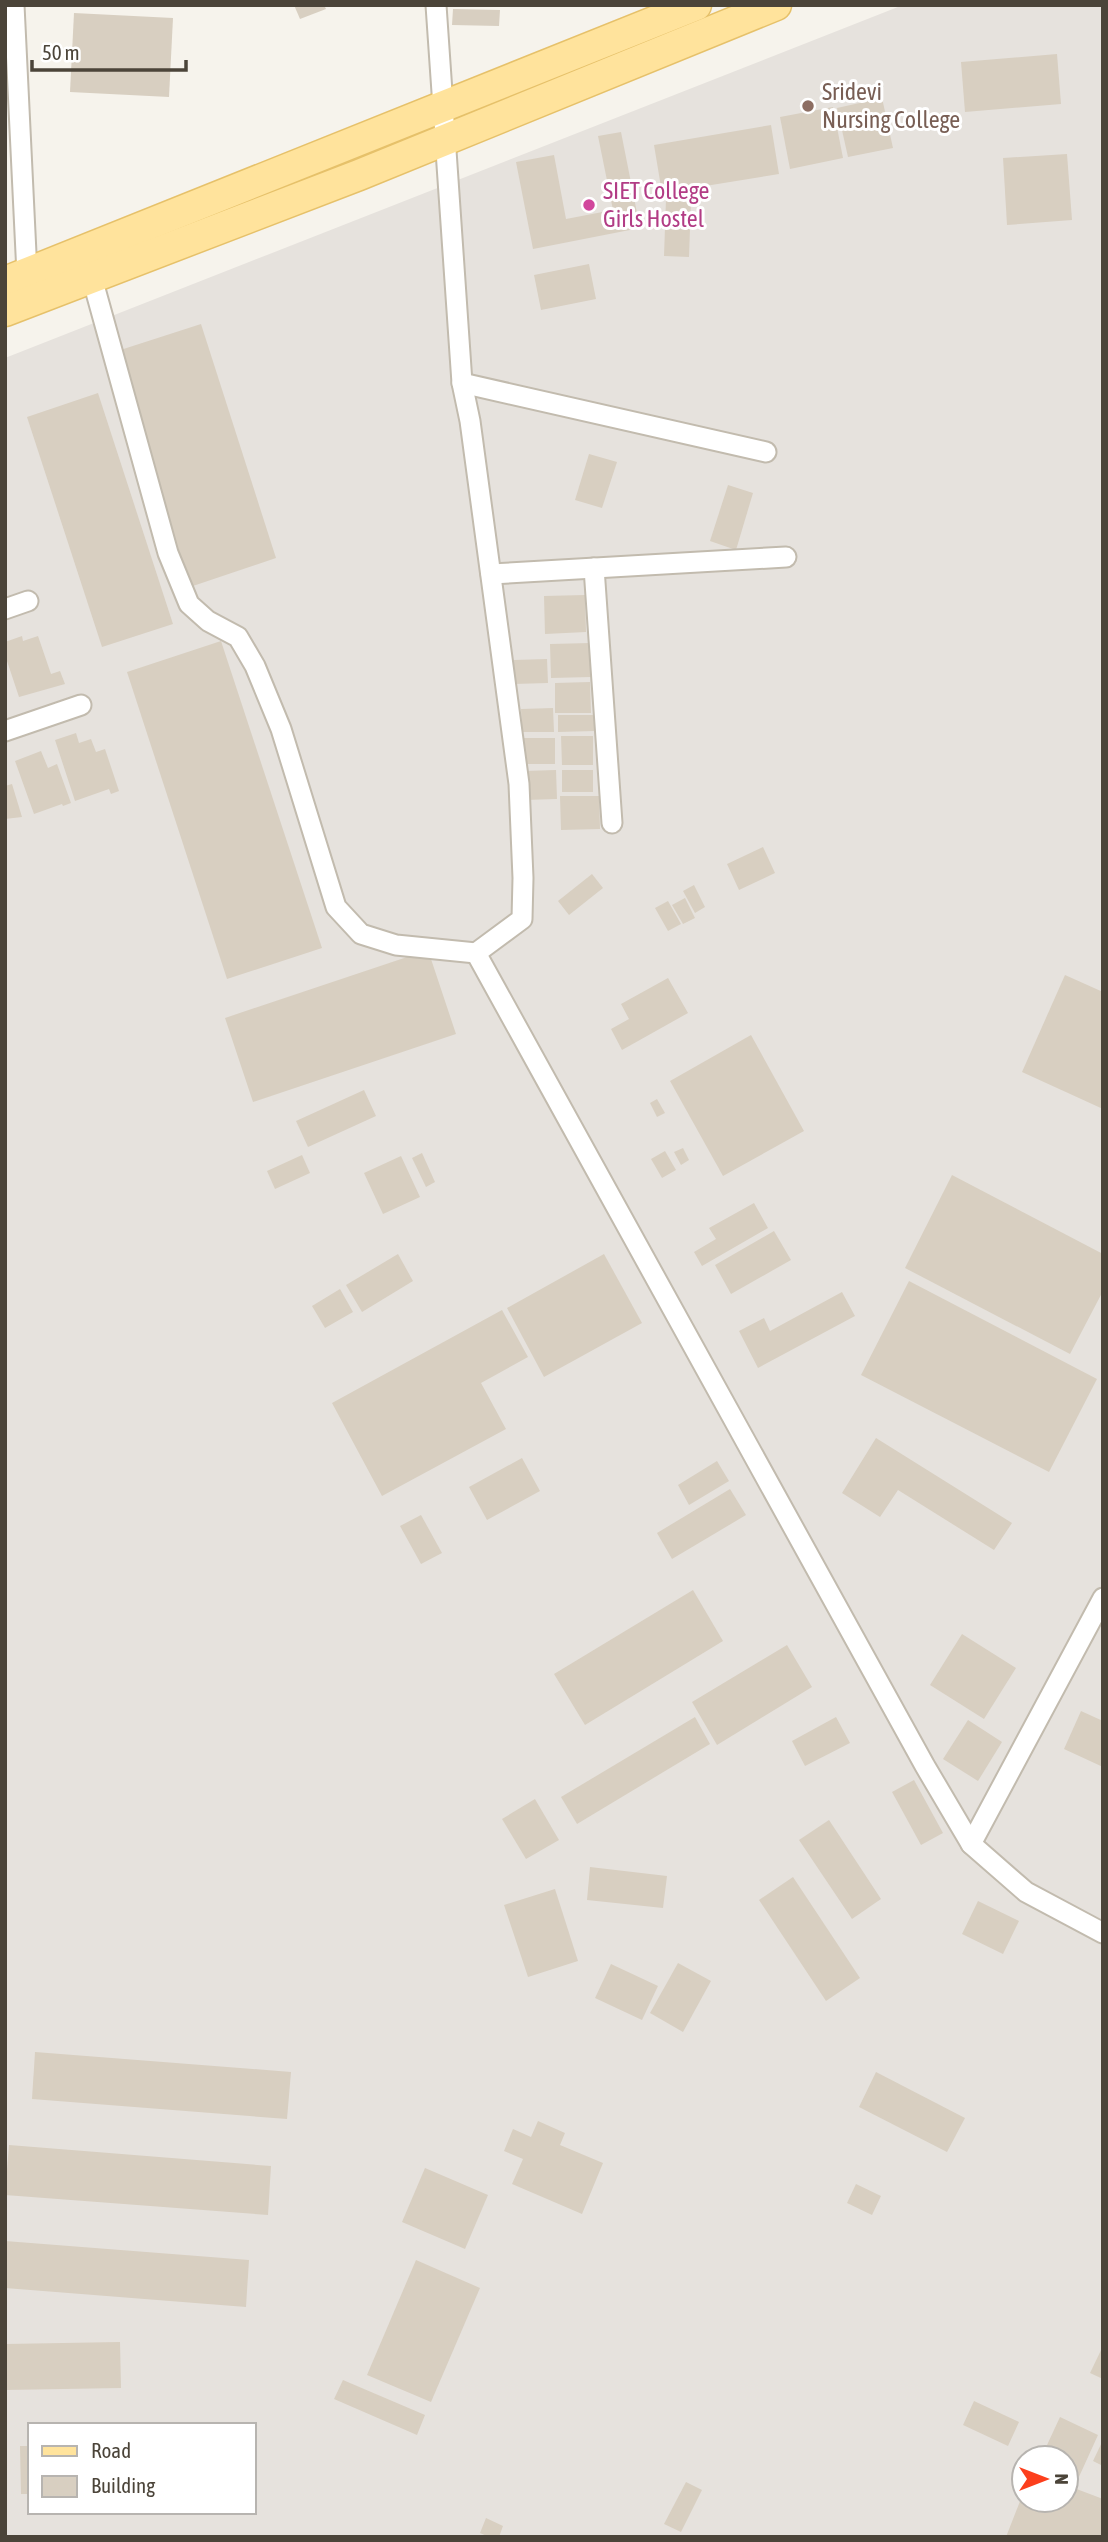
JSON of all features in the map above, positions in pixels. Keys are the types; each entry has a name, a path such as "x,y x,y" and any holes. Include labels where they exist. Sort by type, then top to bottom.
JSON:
{"main road":[{"path":"5,311 88,264 442,107 696,5"},
{"path":"16,278 88,264 446,139 776,5"}],"street":[{"path":"14,5 16,278"},
{"path":"88,264 168,553 189,604 208,621 238,637 255,666 281,729 336,907 361,934 396,945 476,953 522,919 523,878 519,784 470,421 462,383 436,5"},
{"path":"462,383 766,452"},
{"path":"491,574 786,557"},
{"path":"594,568 612,822"},
{"path":"5,609 28,601"},
{"path":"5,731 81,705"},
{"path":"476,953 971,1844 1026,1892 1103,1933"},
{"path":"971,1844 1103,1598"}],"shaded area":[{"path":"903,5 1103,5 1103,2537 5,2537 5,358"}],"building":[{"path":"294,5 324,5 326,9 300,19"},
{"path":"453,9 500,10 499,26 452,25"},
{"path":"74,13 173,18 169,97 70,92"},
{"path":"1057,54 1061,104 965,112 961,62"},
{"path":"882,98 893,148 848,157 837,108"},
{"path":"833,107 843,158 790,169 780,117"},
{"path":"771,125 779,174 662,193 654,145"},
{"path":"621,132 640,228 533,249 516,162 554,155 566,219 613,210 598,136"},
{"path":"1067,154 1072,220 1007,225 1003,158"},
{"path":"666,199 691,200 689,257 664,256"},
{"path":"589,264 596,299 541,310 534,275"},
{"path":"201,324 276,558 184,589 108,354"},
{"path":"98,393 173,624 102,647 27,417"},
{"path":"589,454 617,462 602,508 575,500"},
{"path":"728,485 753,493 736,550 710,541"},
{"path":"585,595 586,632 545,634 544,596"},
{"path":"22,636 23,641 38,636 51,674 60,671 65,684 19,697 5,655 5,642"},
{"path":"221,641 322,948 227,979 127,672"},
{"path":"590,643 591,677 551,678 550,644"},
{"path":"547,659 548,683 514,684 514,660"},
{"path":"590,682 591,713 555,713 555,683"},
{"path":"553,708 554,732 522,732 521,709"},
{"path":"558,715 595,715 595,731 558,732"},
{"path":"76,733 79,743 91,739 96,752 105,749 119,791 111,794 109,789 75,801 55,740"},
{"path":"561,736 593,736 593,765 562,765"},
{"path":"524,738 555,738 555,764 525,764"},
{"path":"41,751 48,768 57,764 71,803 34,814 15,761"},
{"path":"556,770 557,799 525,800 524,771"},
{"path":"562,770 593,770 593,792 562,792"},
{"path":"12,784 22,817 5,819 5,786"},
{"path":"560,796 599,796 600,829 561,830"},
{"path":"763,847 775,873 739,890 727,864"},
{"path":"592,874 603,888 569,915 558,901"},
{"path":"694,885 705,907 695,913 683,891"},
{"path":"685,898 695,918 683,924 672,905"},
{"path":"668,901 681,924 668,931 655,908"},
{"path":"428,950 456,1034 253,1102 225,1018"},
{"path":"1065,975 1103,992 1103,1109 1022,1072"},
{"path":"668,978 688,1013 622,1050 611,1029 629,1019 621,1004"},
{"path":"751,1035 804,1131 723,1176 670,1081"},
{"path":"364,1090 376,1116 308,1147 296,1121"},
{"path":"657,1099 665,1113 657,1117 650,1103"},
{"path":"683,1148 689,1160 681,1165 674,1152"},
{"path":"665,1151 676,1170 662,1178 651,1159"},
{"path":"422,1153 435,1182 426,1187 412,1158"},
{"path":"302,1155 310,1173 275,1189 267,1171"},
{"path":"401,1156 420,1197 383,1214 364,1173"},
{"path":"952,1175 1103,1254 1103,1291 1070,1354 905,1268"},
{"path":"754,1203 768,1228 702,1266 694,1252 716,1239 709,1228"},
{"path":"774,1231 791,1260 731,1294 715,1265"},
{"path":"398,1254 413,1281 362,1312 346,1285"},
{"path":"604,1254 642,1323 544,1377 507,1308"},
{"path":"909,1281 1097,1379 1049,1472 861,1375"},
{"path":"340,1289 353,1312 325,1328 312,1306"},
{"path":"842,1292 855,1316 758,1368 739,1331 764,1318 770,1331"},
{"path":"502,1310 528,1357 481,1383 506,1429 382,1496 332,1403"},
{"path":"876,1438 1012,1523 994,1550 898,1490 880,1517 842,1493"},
{"path":"522,1458 540,1491 487,1520 469,1487"},
{"path":"717,1461 729,1481 689,1505 678,1485"},
{"path":"730,1489 746,1515 672,1559 657,1533"},
{"path":"421,1515 442,1553 421,1564 400,1526"},
{"path":"693,1590 723,1641 585,1725 554,1674"},
{"path":"962,1634 1016,1668 984,1719 930,1685"},
{"path":"787,1645 812,1687 717,1745 692,1702"},
{"path":"1081,1711 1103,1721 1103,1767 1064,1749"},
{"path":"695,1717 710,1744 577,1824 561,1797"},
{"path":"836,1717 850,1743 805,1766 792,1741"},
{"path":"968,1720 1002,1742 978,1781 943,1759"},
{"path":"914,1780 943,1833 921,1845 892,1792"},
{"path":"535,1799 559,1840 526,1859 502,1819"},
{"path":"829,1820 881,1899 852,1919 799,1840"},
{"path":"590,1867 667,1876 663,1908 587,1900"},
{"path":"793,1877 860,1978 826,2001 759,1900"},
{"path":"555,1889 578,1961 528,1977 504,1905"},
{"path":"978,1901 1019,1921 1003,1954 962,1934"},
{"path":"678,1963 711,1981 683,2032 650,2013"},
{"path":"611,1964 658,1986 642,2020 595,1998"},
{"path":"35,2052 291,2072 287,2119 32,2099"},
{"path":"876,2072 965,2118 947,2152 859,2107"},
{"path":"538,2121 565,2133 560,2145 603,2163 582,2214 512,2184 523,2159 504,2151 513,2129 531,2137"},
{"path":"9,2145 271,2166 268,2215 5,2195"},
{"path":"425,2168 488,2195 465,2249 402,2222"},
{"path":"856,2184 881,2196 872,2215 847,2203"},
{"path":"5,2241 249,2260 246,2307 5,2288"},
{"path":"416,2260 480,2288 431,2402 367,2375"},
{"path":"120,2342 121,2388 5,2390 5,2344"},
{"path":"1103,2346 1103,2379 1090,2373"},
{"path":"343,2380 425,2415 417,2435 334,2399"},
{"path":"974,2401 1019,2422 1008,2446 963,2425"},
{"path":"1060,2417 1098,2435 1080,2475 1080,2444 1047,2444"},
{"path":"1103,2440 1103,2466 1093,2461"},
{"path":"20,2446 28,2446 28,2494 21,2494"},
{"path":"686,2482 702,2490 681,2532 664,2524"},
{"path":"1080,2490 1103,2499 1103,2537 1006,2537 1015,2514 1080,2514"},
{"path":"486,2518 503,2526 499,2537 480,2533"}],"place":[{"name":"Sridevi Nursing College","path":"808,106"},
{"name":"SIET College Girls Hostel","path":"589,205"}]}
